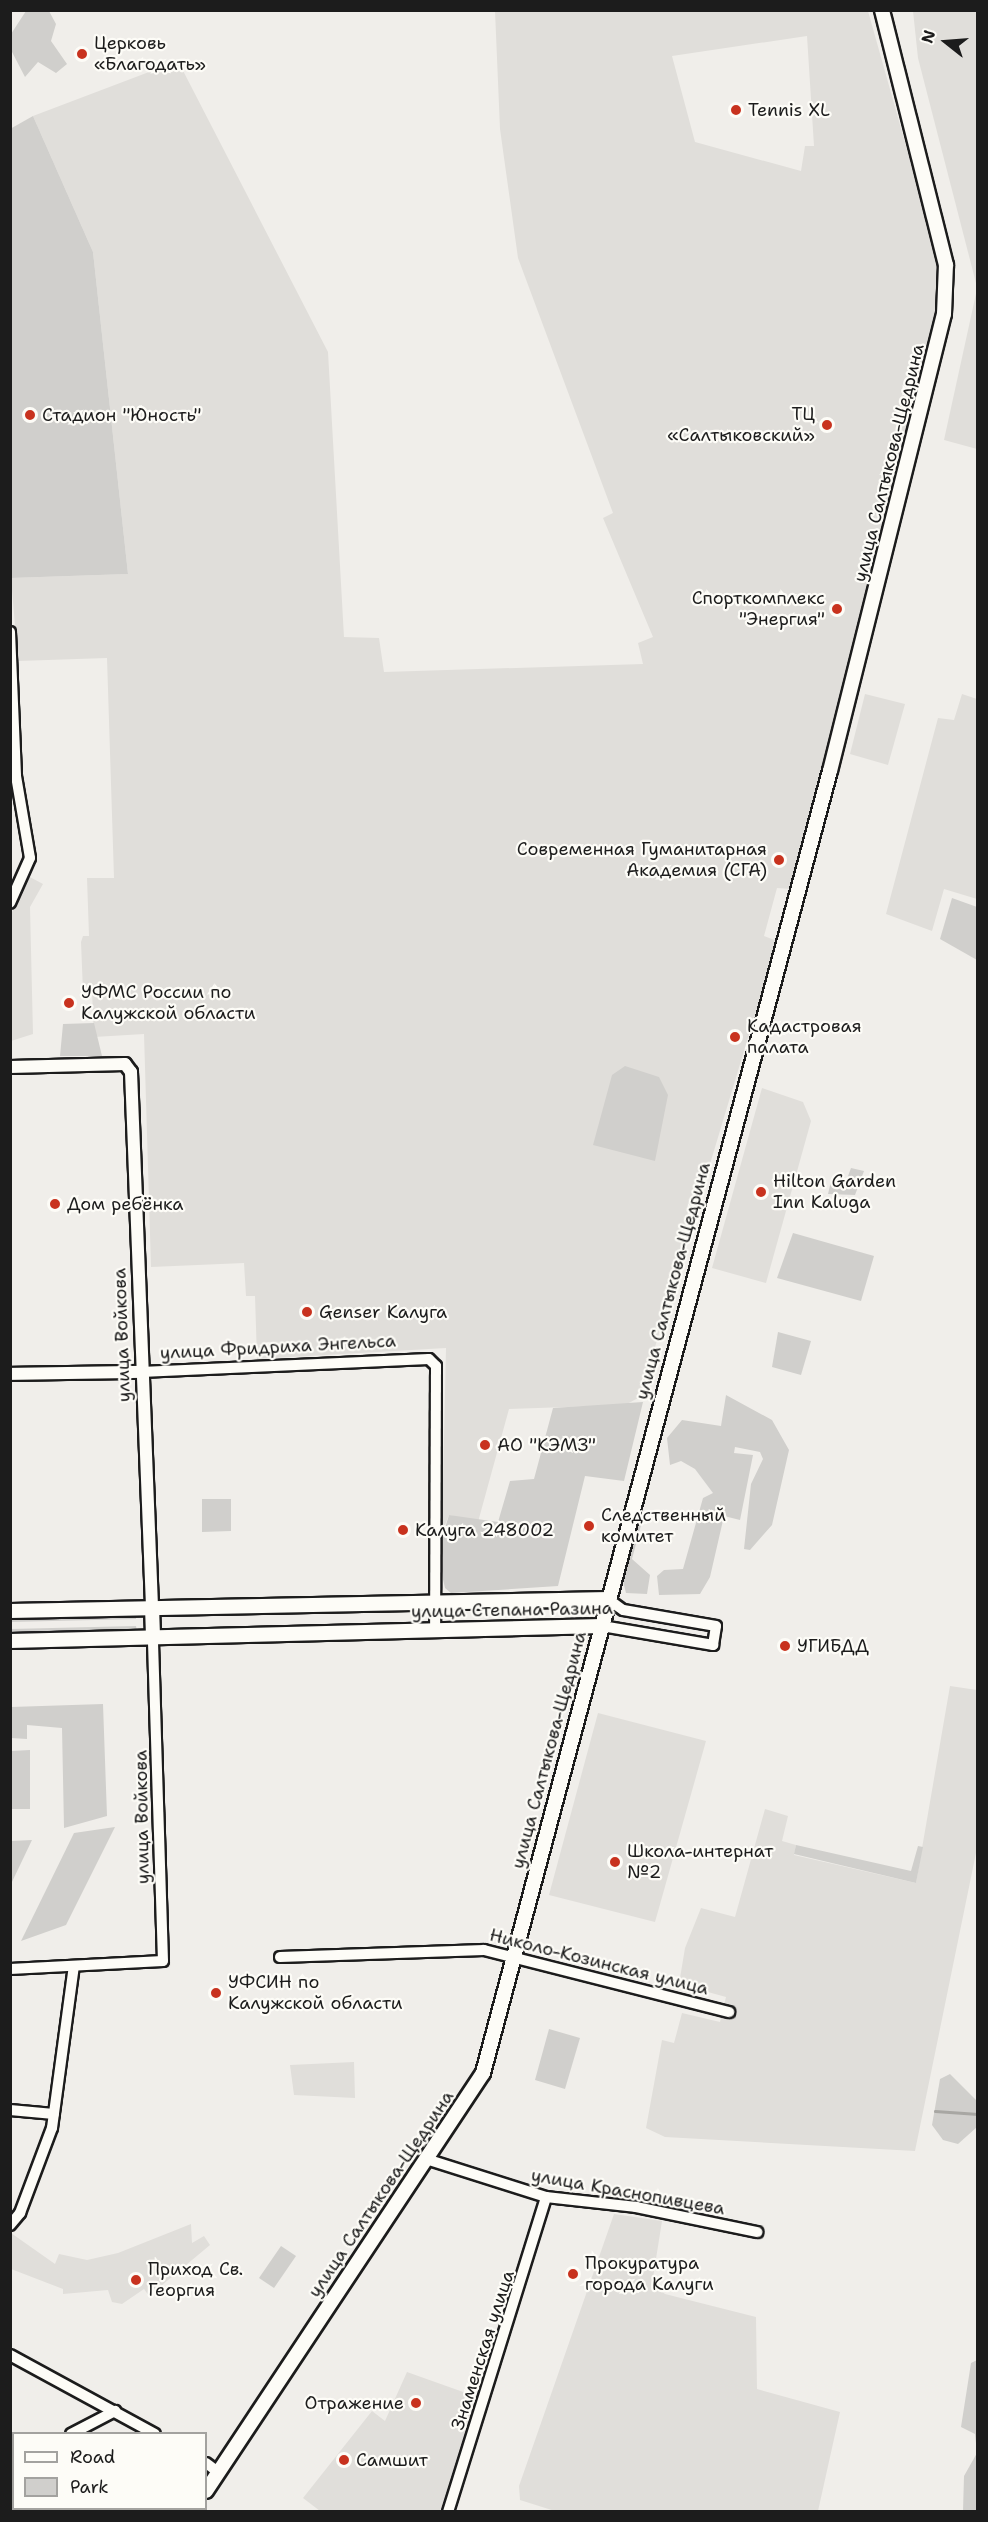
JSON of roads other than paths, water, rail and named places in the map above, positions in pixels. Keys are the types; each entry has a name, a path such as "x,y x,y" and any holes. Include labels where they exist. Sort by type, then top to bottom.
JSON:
{"main road":[{"name":"улица Салтыкова-Щедрина","path":"207,2488 483,2073 830,771 945,308 946,265 882,10"},
{"name":"улица Степана Разина","path":"10,1611 434,1599 608,1599"},
{"path":"152,1607 153,1637"},
{"name":"улица Степана Разина","path":"10,1641 602,1626"}],"street":[{"path":"10,632 16,777 30,858 10,903"},
{"name":"улица Войкова","path":"10,1067 125,1064 131,1072 152,1607"},
{"name":"улица Фридриха Энгельса","path":"10,1374 141,1372 429,1359 436,1366 434,1599"},
{"path":"434,1599 435,1629"},
{"name":"улица Степана Разина","path":"602,1626 713,1645 716,1626 622,1610 608,1599"},
{"name":"улица Войкова","path":"74,1966 163,1961 153,1637"},
{"name":"Николо-Козинская улица","path":"280,1957 484,1950 514,1955 729,2012"},
{"path":"10,1969 74,1966 54,2114 20,2213 10,2225"},
{"path":"10,2110 54,2114"},
{"name":"улица Краснопивцева","path":"426,2159 546,2198 636,2207 757,2232"},
{"name":"Знаменская улица","path":"448,2511 546,2198"},
{"path":"13,2354 153,2432"},
{"path":"73,2432 115,2411"},
{"path":"207,2464 218,2472"}],"waterway":[{"path":"935,2111 978,2114"}],"place":[{"name":"Церковь «Благодать»","path":"82,54"},
{"name":"Tennis XL","path":"736,110"},
{"name":"Стадион \"Юность\"","path":"30,415"},
{"name":"ТЦ «Салтыковский»","path":"827,425"},
{"name":"Спорткомплекс \"Энергия\"","path":"837,609"},
{"name":"Современная Гуманитарная Академия (СГА)","path":"779,860"},
{"name":"УФМС России по Калужской области","path":"69,1003"},
{"name":"Кадастровая палата","path":"735,1037"},
{"name":"Hilton Garden Inn Kaluga","path":"761,1192"},
{"name":"Дом ребёнка","path":"55,1204"},
{"name":"Genser Калуга","path":"307,1312"},
{"name":"АО \"КЭМЗ\"","path":"485,1445"},
{"name":"Следственный комитет","path":"589,1526"},
{"name":"Калуга 248002","path":"403,1530"},
{"name":"УГИБДД","path":"785,1646"},
{"name":"Школа-интернат №2","path":"615,1862"},
{"name":"УФСИН по Калужской области","path":"216,1993"},
{"name":"Прокуратура города Калуги","path":"573,2274"},
{"name":"Приход Св. Георгия","path":"136,2280"},
{"name":"Отражение","path":"416,2403"},
{"name":"Самшит","path":"344,2460"}]}
